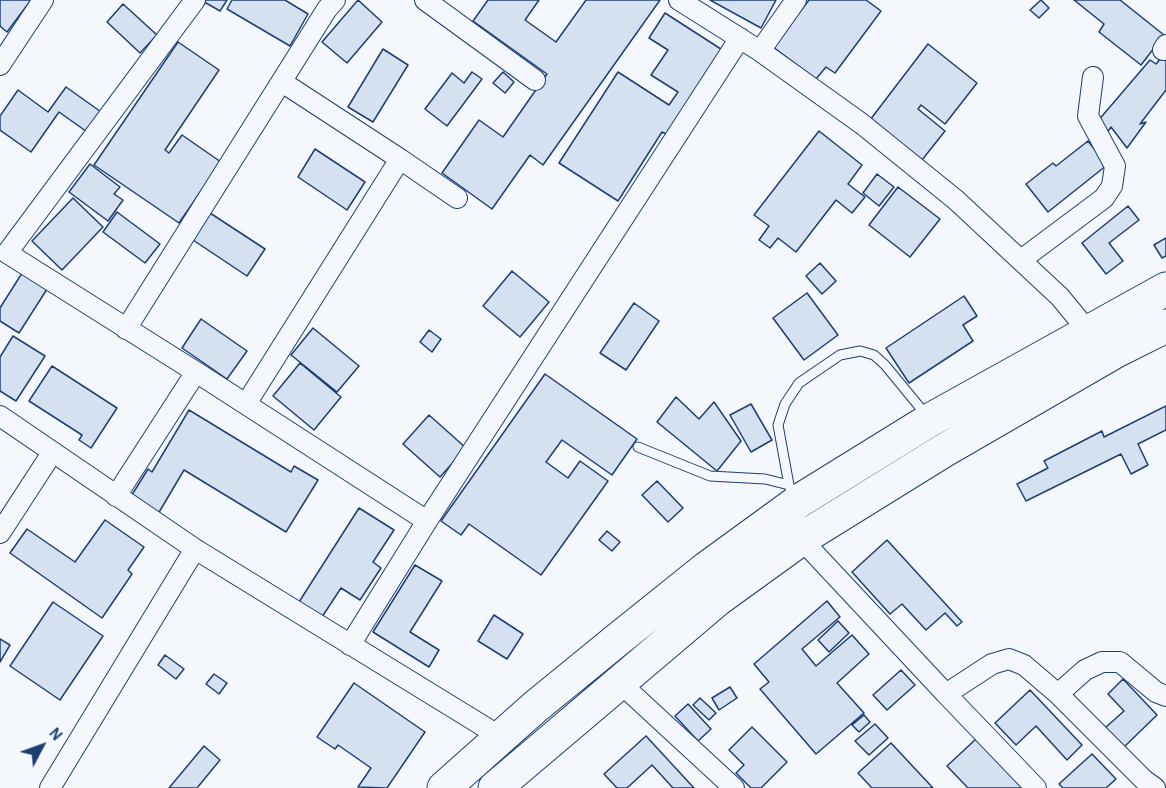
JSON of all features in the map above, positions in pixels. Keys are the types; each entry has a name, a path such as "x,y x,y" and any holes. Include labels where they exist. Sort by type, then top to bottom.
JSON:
{"highway":[{"path":"444,788 535,707 707,568 794,493 1166,290"},
{"path":"495,788 718,599 801,539 943,451 1116,351 1166,326"}],"street":[{"path":"0,64 43,0"},
{"path":"195,0 4,251 427,521"},
{"path":"126,329 327,9 335,0"},
{"path":"425,0 535,80"},
{"path":"679,0 760,51 862,124 956,200 1059,297 1088,331"},
{"path":"760,51 796,0"},
{"path":"350,645 427,521 740,39"},
{"path":"1021,260 1104,198 1112,186 1115,166 1088,116 1093,76"},
{"path":"282,82 457,198"},
{"path":"246,404 399,159"},
{"path":"116,496 196,372"},
{"path":"0,416 195,549 501,737"},
{"path":"0,533 52,453"},
{"path":"801,539 1036,788"},
{"path":"50,788 195,549"},
{"path":"946,694 992,664 1009,658 1024,665 1058,694 1144,780 1155,788"},
{"path":"1058,694 1085,670 1102,662 1120,662 1156,692 1166,696"},
{"path":"619,682 734,788"}],"lane":[{"path":"794,493 778,425 785,404 799,383 840,355 860,351 874,355 885,365 930,420"},
{"path":"638,447 710,476 765,479 794,493"}],"building":[{"path":"0,0 31,0 7,32 0,26"},
{"path":"201,0 227,0 220,11"},
{"path":"232,0 285,0 308,14 290,46 227,9"},
{"path":"358,0 382,22 347,63 322,42"},
{"path":"488,0 539,0 525,20 556,42 586,0 660,0 543,165 530,155 492,209 442,173 479,120 503,137 547,74 473,21"},
{"path":"710,0 776,0 761,28"},
{"path":"809,0 866,0 881,11 835,73 826,67 816,79 773,47"},
{"path":"1041,0 1049,8 1039,18 1030,10"},
{"path":"1074,0 1120,0 1164,35 1141,65 1099,32 1104,24"},
{"path":"123,4 157,35 140,53 107,22"},
{"path":"665,13 724,51 670,136 662,132 618,201 559,163 618,72 669,105 678,92 651,75 668,50 649,38"},
{"path":"178,42 219,70 165,150 169,153 182,135 221,162 179,223 94,165"},
{"path":"928,44 977,83 945,124 921,105 918,109 945,131 922,160 870,120"},
{"path":"383,49 408,65 373,122 348,107"},
{"path":"1166,52 1166,90 1140,124 1146,122 1127,148 1111,127 1106,134 1097,122 1150,60 1156,64"},
{"path":"472,72 482,79 447,126 425,109 452,73 464,83"},
{"path":"503,72 514,82 505,93 493,83"},
{"path":"66,87 104,114 90,134 59,112 31,152 0,130 0,116 18,90 48,112"},
{"path":"819,131 862,165 848,184 865,197 852,213 836,200 796,252 778,238 770,248 759,240 769,226 754,215"},
{"path":"1088,141 1107,165 1048,212 1026,184 1053,163 1056,166"},
{"path":"315,149 365,182 347,210 298,177"},
{"path":"90,164 120,187 114,194 123,200 108,221 69,192"},
{"path":"877,174 894,187 879,206 863,193"},
{"path":"898,187 940,219 910,257 869,225"},
{"path":"73,198 103,227 62,270 32,241"},
{"path":"1128,206 1139,220 1109,243 1123,261 1106,274 1082,243"},
{"path":"117,212 160,244 145,263 103,232"},
{"path":"210,213 265,249 247,276 193,240"},
{"path":"1166,238 1166,256 1162,258 1154,245"},
{"path":"820,263 836,281 822,294 806,276"},
{"path":"24,270 49,286 19,333 0,321 0,308"},
{"path":"512,271 549,302 520,337 483,306"},
{"path":"807,293 838,335 804,360 773,318"},
{"path":"964,296 977,316 963,325 973,341 909,383 886,348"},
{"path":"634,303 659,321 626,370 600,353"},
{"path":"201,319 247,351 227,379 182,348"},
{"path":"313,328 359,366 337,392 291,355"},
{"path":"429,330 441,339 432,352 420,342"},
{"path":"13,336 45,356 16,401 0,391 0,357"},
{"path":"300,363 341,397 314,430 273,396"},
{"path":"52,366 117,408 91,448 79,440 82,435 29,401"},
{"path":"545,374 637,439 612,475 562,440 546,462 568,478 580,461 608,481 541,575 469,524 461,535 441,521"},
{"path":"676,397 699,419 714,402 741,441 717,471 657,422"},
{"path":"751,404 772,440 751,452 730,415"},
{"path":"1166,406 1166,430 1138,444 1148,465 1131,474 1121,454 1026,501 1017,484 1048,468 1044,461 1102,431 1104,437"},
{"path":"189,410 291,472 294,466 318,480 286,532 184,470 158,514 130,498 148,469 152,472"},
{"path":"429,415 466,448 440,477 403,444"},
{"path":"657,481 683,508 668,522 642,495"},
{"path":"359,508 394,530 373,562 381,568 360,600 341,588 322,617 299,602"},
{"path":"105,520 144,547 128,570 132,574 102,618 10,553 27,529 75,562"},
{"path":"607,531 620,542 612,551 599,540"},
{"path":"887,540 962,622 957,626 945,613 926,630 902,604 890,614 852,572"},
{"path":"415,565 442,581 410,632 439,650 429,667 373,632"},
{"path":"827,601 840,617 802,649 816,666 852,635 869,654 837,683 864,713 816,754 760,689 769,682 754,664"},
{"path":"53,602 103,636 60,700 10,666"},
{"path":"494,615 523,634 507,659 478,641"},
{"path":"838,621 849,633 829,652 818,640"},
{"path":"0,639 10,645 0,662"},
{"path":"165,655 184,669 176,679 158,665"},
{"path":"901,670 915,685 887,710 873,695"},
{"path":"214,674 227,683 219,694 206,684"},
{"path":"1123,679 1157,715 1123,748 1105,728 1124,711 1108,694"},
{"path":"354,683 425,732 387,788 358,787 371,768 338,745 335,749 317,737"},
{"path":"730,687 737,698 719,710 712,698"},
{"path":"1030,690 1082,745 1067,760 1036,726 1016,745 995,723"},
{"path":"700,698 716,713 709,720 693,705"},
{"path":"688,704 711,729 698,741 675,716"},
{"path":"864,715 870,722 859,732 852,725"},
{"path":"875,724 888,738 869,755 855,741"},
{"path":"752,727 787,762 761,788 751,788 736,773 744,765 729,750"},
{"path":"646,736 694,788 673,788 652,765 627,788 617,788 604,774"},
{"path":"976,739 1024,788 968,788 947,766"},
{"path":"891,743 933,788 872,788 858,773"},
{"path":"204,746 220,760 197,788 169,788"},
{"path":"1092,754 1116,779 1106,788 1063,788 1059,784"}]}
